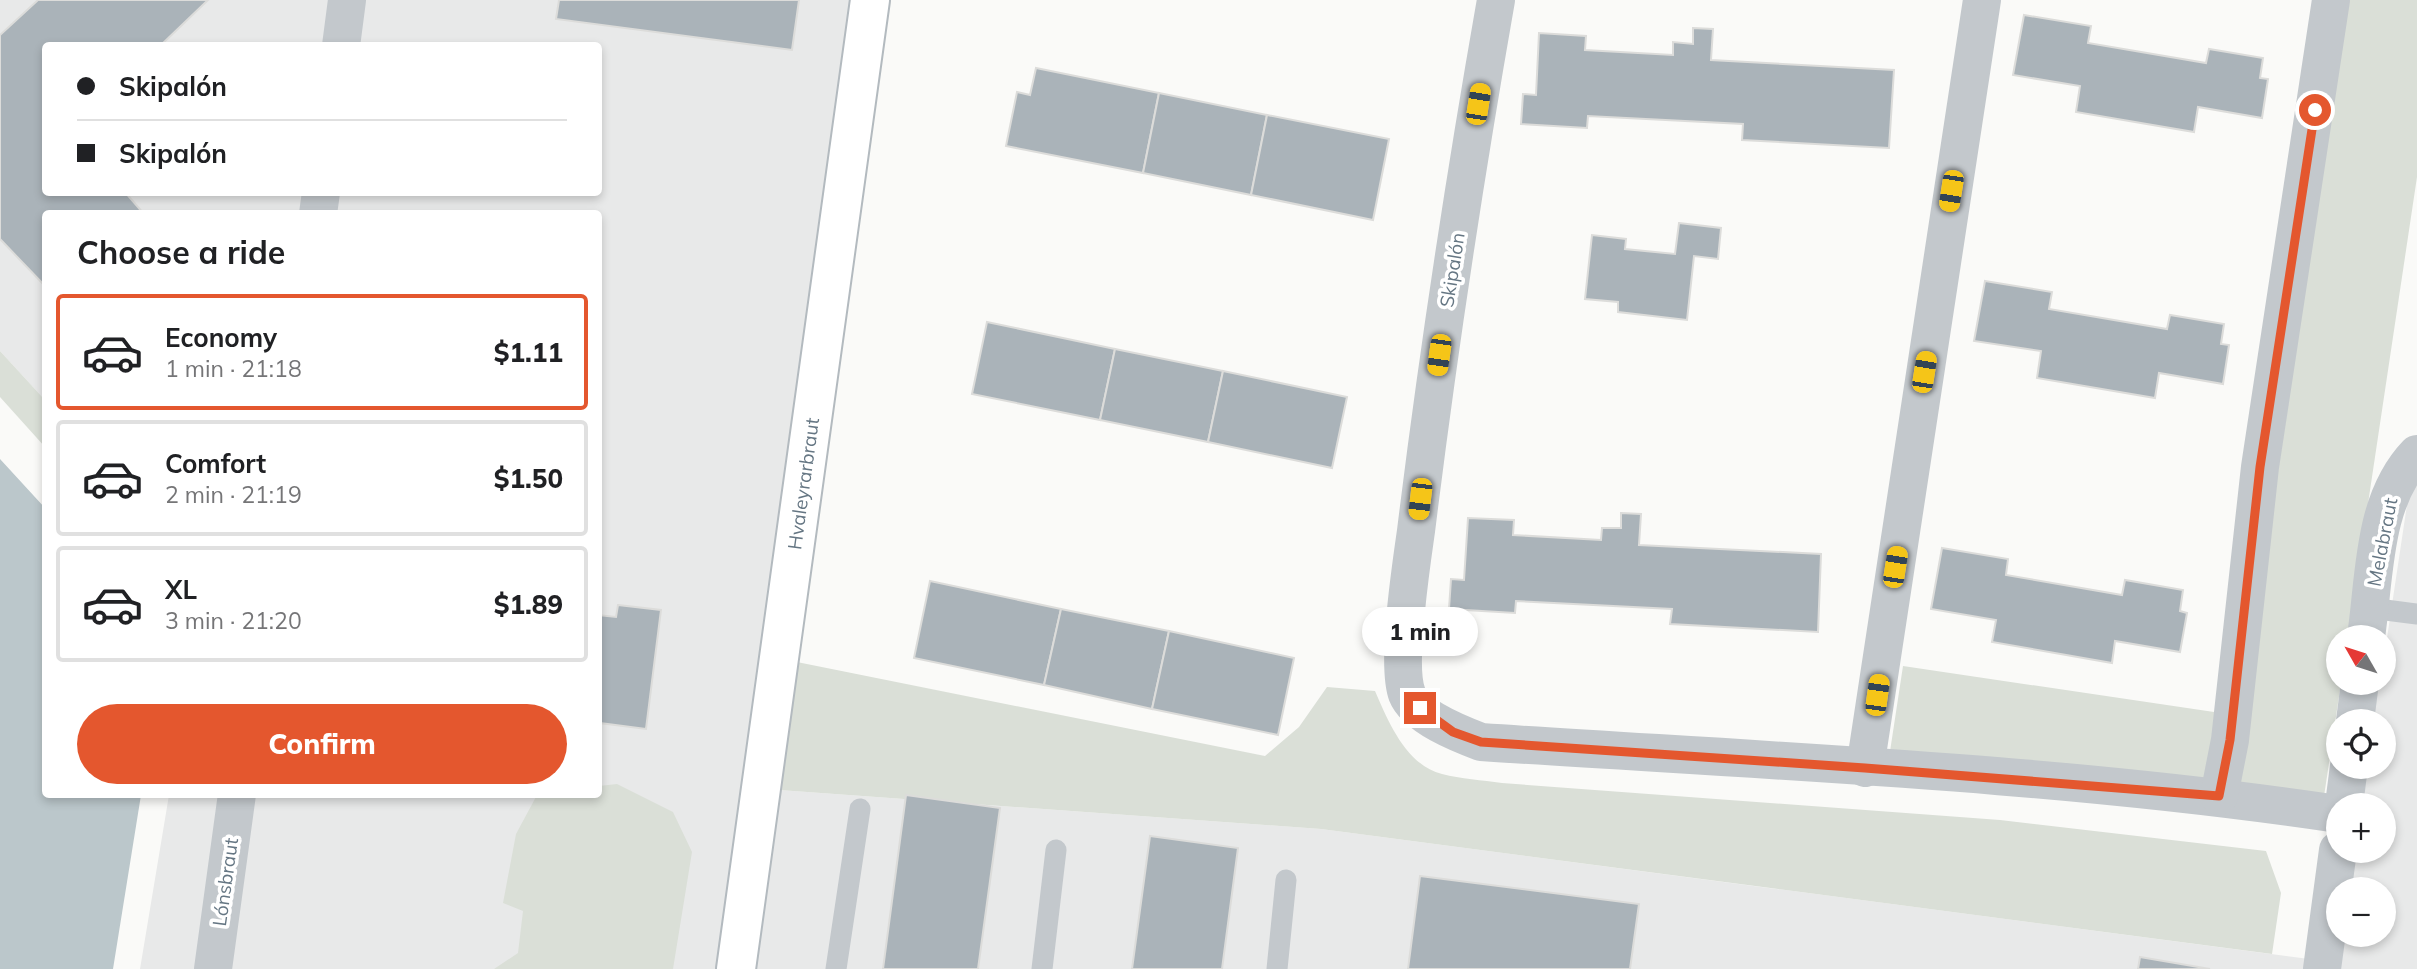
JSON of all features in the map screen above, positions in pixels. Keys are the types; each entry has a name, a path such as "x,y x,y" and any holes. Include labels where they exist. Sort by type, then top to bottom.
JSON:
{"street":[{"path":"342,42 347,0"},
{"name":"Hvaleyrarbraut","path":"736,969 870,0"},
{"name":"Skipalón","path":"1496,0 1426,448 1402,679 1408,698 1431,719 1453,732 1481,742 2219,796 2326,812"},
{"path":"1865,768 1982,0"},
{"path":"2219,796 2230,740 2260,467 2331,0"},
{"name":"Melabraut","path":"2368,622 2386,499 2401,471 2417,454"},
{"name":"Lónsbraut","path":"214,969 236,798"},
{"path":"2322,969 2336,863"}],"lane":[{"path":"2368,622 2417,614"},
{"path":"836,969 860,809"},
{"path":"1042,969 1056,850"},
{"path":"1277,969 1286,880"}],"shaded area":[{"path":"0,0 886,0 753,788 1321,829 2332,962 2336,947 2396,947 2396,877 2348,877 2349,863 2396,863 2396,793 2359,793 2360,779 2396,779 2396,709 2374,709 2376,695 2396,695 2396,625 2389,625 2414,458 2417,458 2417,969 140,969 168,798 602,798 602,210 42,210 42,397 0,351"},
{"path":"2349,0 2417,0 2417,177 2350,625 2326,625 2326,695 2339,695 2337,709 2326,709 2327,779 2320,823 1889,758 1903,666 2241,716"},
{"path":"0,351 42,397 42,444 0,397"},
{"path":"0,459 42,505 42,798 141,798 113,969 0,969"},
{"path":"777,658 1265,756 1299,727 1327,687 1375,691 1392,728 1408,752 1429,769 1457,777 1502,783 2000,820 2266,851 2281,893 2272,954 1321,829 752,788"},
{"path":"617,784 673,812 692,852 673,969 494,969 518,953 523,911 503,903 516,834 535,798 602,798 602,786"}],"building":[{"path":"38,0 208,0 164,42 42,42 42,196 128,196 141,210 42,210 42,283 0,239 0,35"},
{"path":"559,0 799,0 792,50 556,19"},
{"path":"2024,15 2091,26 2088,43 2206,63 2209,49 2263,58 2260,78 2268,79 2262,118 2198,107 2194,132 2076,112 2080,86 2013,75"},
{"path":"1693,28 1713,29 1711,60 1894,70 1889,148 1742,140 1743,124 1588,116 1587,128 1521,124 1523,94 1536,95 1539,33 1586,36 1585,50 1673,55 1673,42 1693,44"},
{"path":"1036,68 1159,93 1143,173 1006,146 1017,92 1030,95"},
{"path":"1159,93 1267,115 1251,195 1143,173"},
{"path":"1267,115 1389,139 1373,220 1251,195"},
{"path":"1679,223 1721,228 1718,259 1694,256 1687,320 1618,312 1618,302 1585,299 1592,235 1626,239 1625,249 1675,254"},
{"path":"1985,281 2052,292 2049,309 2167,329 2170,315 2224,324 2221,344 2229,345 2223,384 2159,373 2155,398 2037,378 2041,351 1974,341"},
{"path":"987,322 1115,349 1100,420 972,394"},
{"path":"1115,349 1223,371 1208,442 1100,420"},
{"path":"1223,371 1347,397 1332,468 1208,442"},
{"path":"1621,513 1641,514 1639,545 1821,554 1818,632 1670,624 1672,609 1516,601 1515,613 1449,609 1451,579 1464,580 1468,518 1514,520 1513,535 1601,540 1602,528 1621,528"},
{"path":"1942,548 2008,559 2006,575 2122,595 2125,580 2183,590 2180,611 2187,613 2180,652 2115,641 2112,663 1992,642 1996,620 1931,609"},
{"path":"930,581 1061,609 1044,685 914,658"},
{"path":"618,605 661,610 646,729 602,723 602,615 616,617"},
{"path":"1061,609 1169,631 1152,709 1044,685"},
{"path":"1169,631 1294,658 1278,735 1152,709"},
{"path":"906,795 1000,808 978,969 883,969"},
{"path":"1150,836 1238,848 1222,969 1132,969"},
{"path":"1420,876 1639,904 1630,969 1408,969"},
{"path":"2140,957 2210,969 2138,969"}],"route":[{"path":"1420,708 1431,719 1453,732 1481,742 2219,796 2230,740 2260,467 2315,110"}]}
